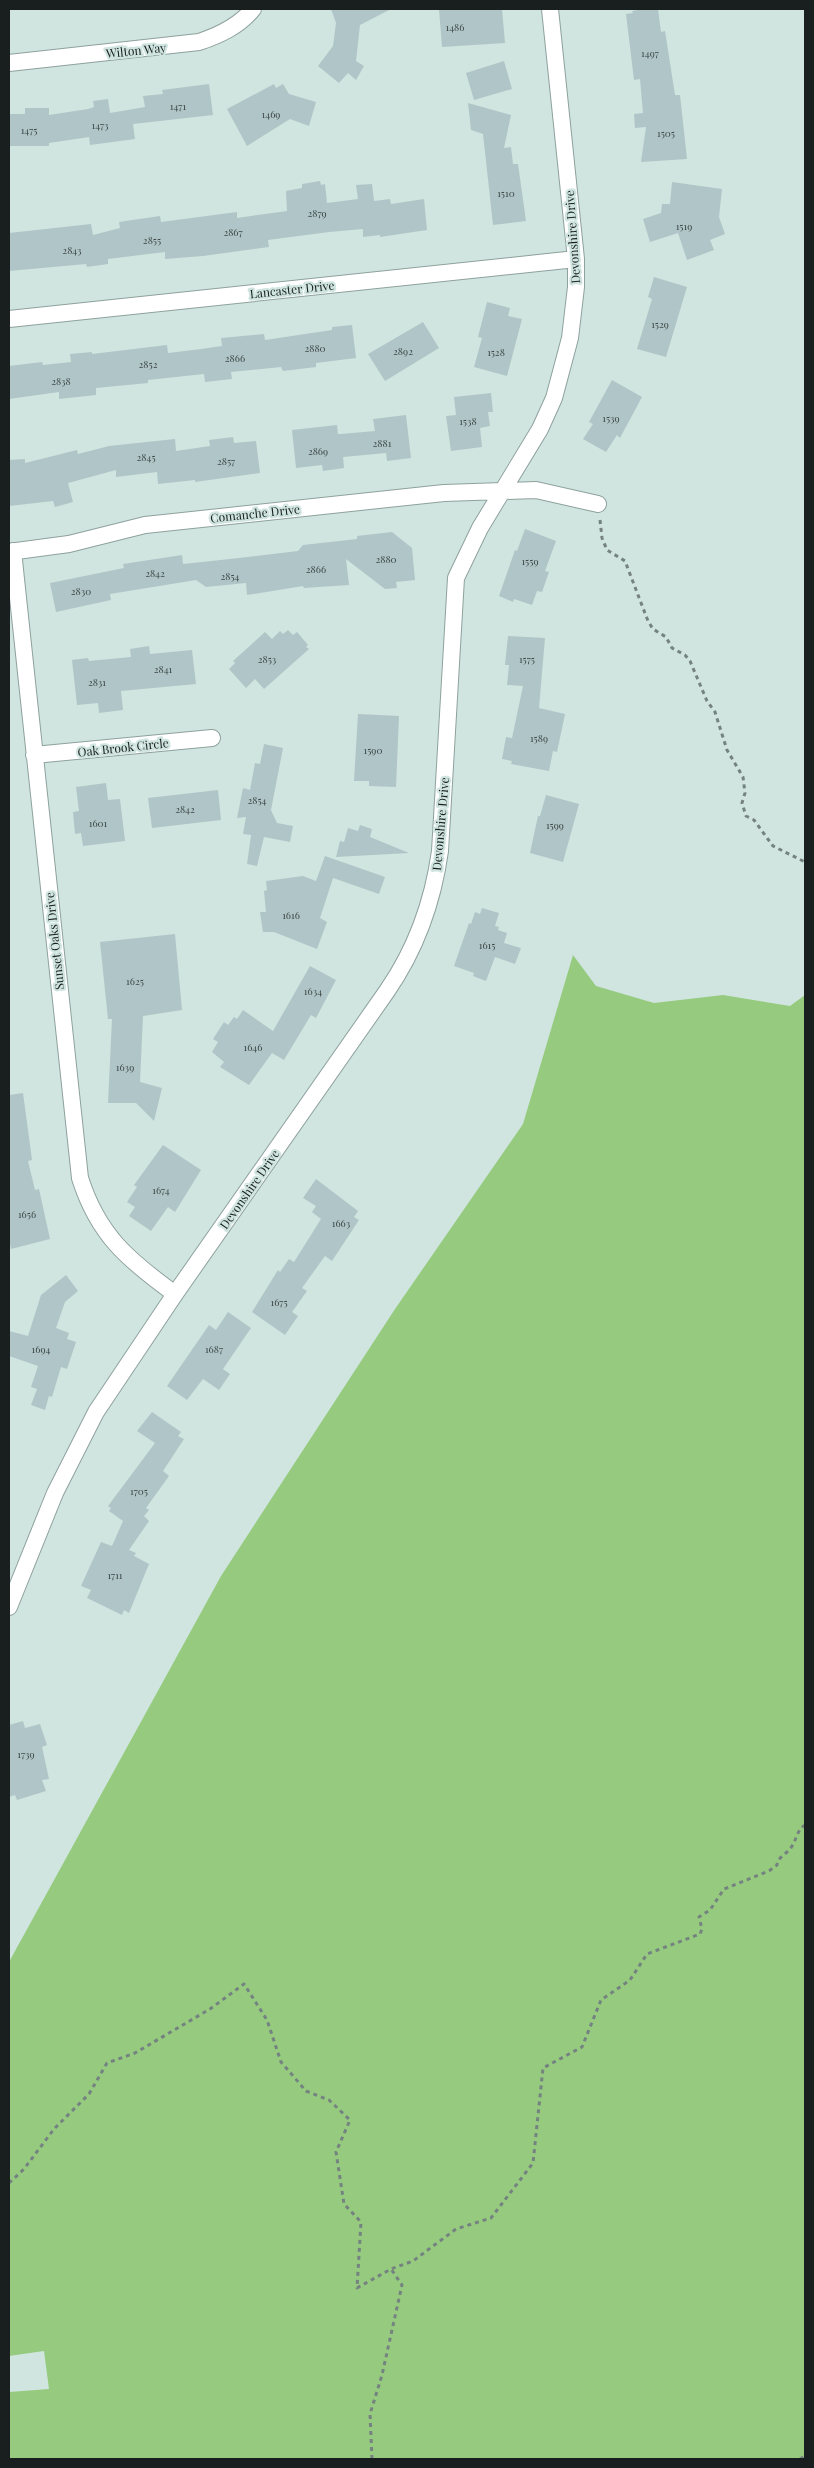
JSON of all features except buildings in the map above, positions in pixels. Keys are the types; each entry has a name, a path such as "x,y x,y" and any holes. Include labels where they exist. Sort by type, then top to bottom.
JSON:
{"street":[{"name":"Wilton Way","path":"9,63 199,42 218,35 236,25 254,9"},
{"name":"Devonshire Drive","path":"9,1607 55,1492 96,1412 175,1294 388,991 400,973 421,928 437,873 440,851 456,578 466,555 540,429 554,398 572,320 576,287 576,259 550,9"},
{"name":"Lancaster Drive","path":"9,319 576,259"},
{"name":"Comanche Drive","path":"11,552 69,544 126,528 155,523 444,493 536,490 598,504"},
{"name":"Sunset Oaks Drive","path":"11,552 80,1178 94,1214 118,1248 175,1294"},
{"name":"Oak Brook Circle","path":"34,755 212,738"}],"path":[{"path":"598,504 604,545 612,554 625,561 642,600 648,621 653,629 666,637 672,648 685,655 690,661 707,701 715,712 725,746 743,776 746,793 742,803 746,816 754,820 773,846 805,862"},
{"path":"9,2183 24,2168 54,2129 88,2094 107,2063 135,2053 210,2009 244,1984 267,2020 281,2062 306,2091 329,2100 350,2120 336,2152 344,2204 360,2222 357,2288 391,2269 413,2261 456,2229 491,2218 533,2163 539,2124 542,2068 582,2047 601,2000 630,1980 646,1954 700,1934 702,1929 699,1917 710,1910 720,1892 769,1871 777,1865 778,1860 792,1846 800,1828 805,1825"},
{"path":"372,2459 370,2414 382,2376 402,2285 391,2269"},
{"path":"800,2459 805,2456"}],"green space":[{"path":"573,955 596,986 654,1003 723,995 790,1006 805,995 805,2459 9,2459 9,2392 49,2389 44,2351 9,2356 9,1962 221,1576 395,1309 523,1124"}]}
